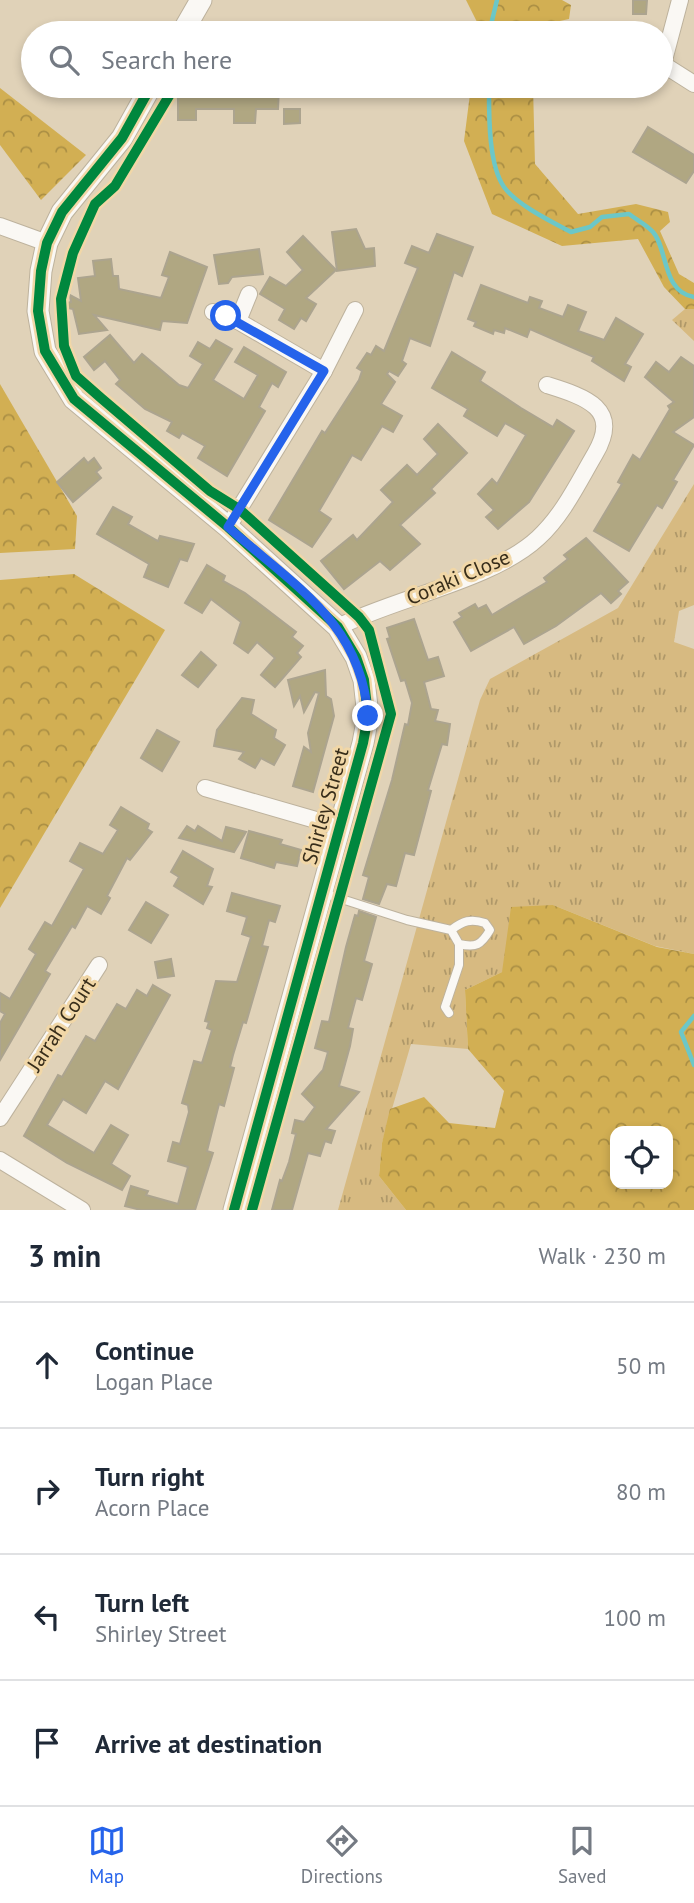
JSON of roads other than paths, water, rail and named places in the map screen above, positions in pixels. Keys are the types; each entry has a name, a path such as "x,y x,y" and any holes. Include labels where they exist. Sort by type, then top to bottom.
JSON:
{"street":[{"path":"189,21 201,0"},
{"path":"673,25 680,0"},
{"path":"673,71 694,84"},
{"name":"Shirley Street","path":"144,98 122,138 62,212 47,243 38,311 45,351 62,383 75,399 228,527 338,627 356,657 364,680 368,716 234,1210"},
{"path":"0,226 47,243"},
{"path":"238,321 248,294"},
{"path":"228,527 324,371 355,310"},
{"path":"213,312 238,321 324,371"},
{"name":"Coraki Close","path":"338,627 482,572 541,536 564,509 606,429 603,415 591,403 547,385"},
{"path":"205,788 340,827"},
{"name":"Jarrah Court","path":"0,1118 99,964"},
{"path":"0,1160 82,1210"}],"lane":[{"path":"321,892 407,920 451,930 459,944 459,965 445,1007 449,1013"},
{"path":"451,930 461,922 476,920 485,923 490,930 482,943 473,947 459,944"}],"waterway":[{"path":"492,21 497,0"},
{"path":"489,98 492,152 499,177 510,194 571,232 590,227 602,217 629,214 645,225 658,239 676,287 694,297"},
{"path":"694,1016 681,1032 694,1065"}]}
